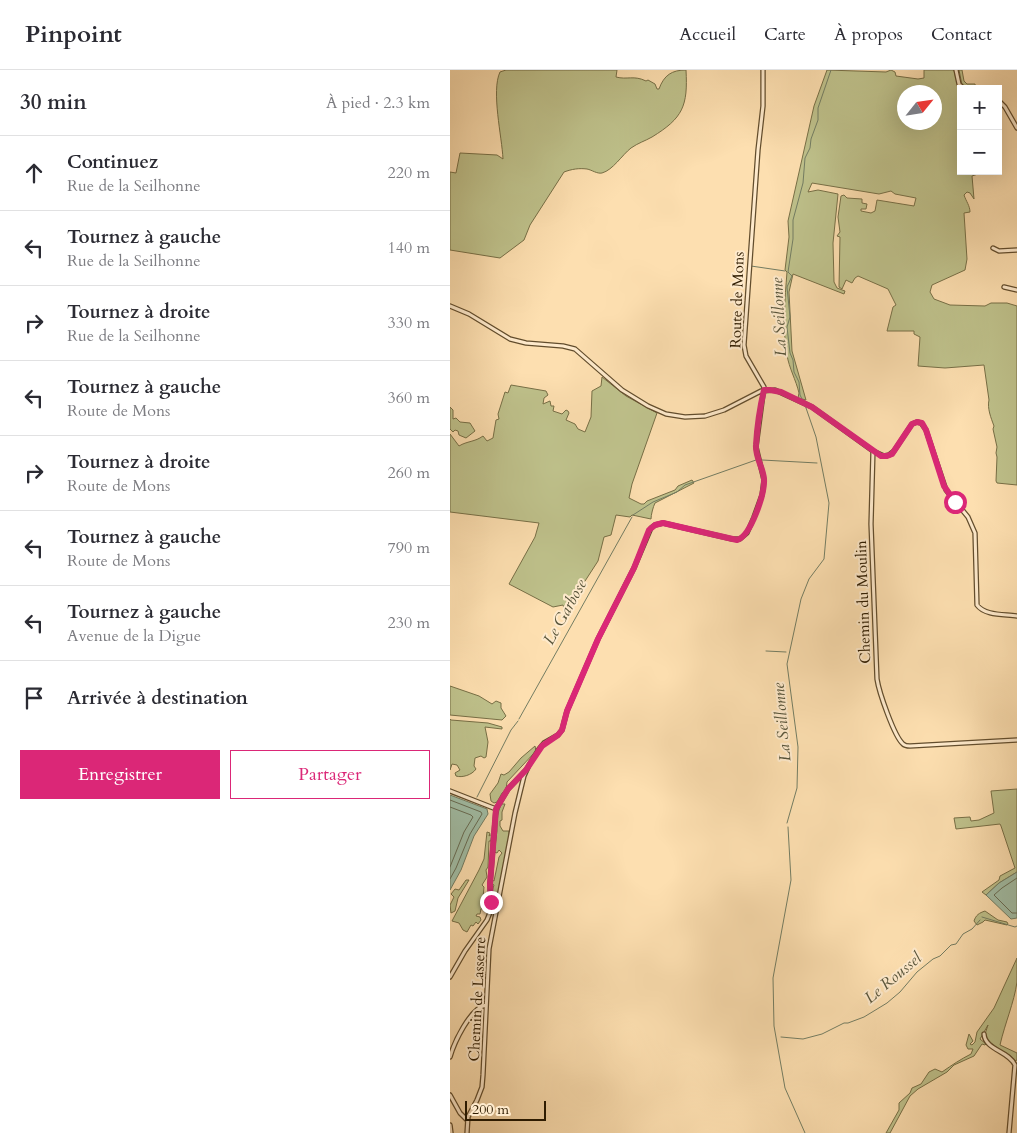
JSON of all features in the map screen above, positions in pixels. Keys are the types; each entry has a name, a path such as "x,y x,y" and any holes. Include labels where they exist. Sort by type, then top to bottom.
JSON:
{"street":[{"name":"Route de Mons","path":"763,70 764,106 756,174 744,345 746,356 763,384 764,390"},
{"path":"956,70 960,85"},
{"path":"1002,104 1017,128"},
{"path":"993,248 999,251 1017,250"},
{"path":"1004,287 1017,290"},
{"path":"450,306 470,314 510,340 575,349 622,390 648,406 666,414 685,417 705,416 724,410 764,390 781,392 811,406 881,456 889,455 894,451 910,426 917,422 923,424 946,490 968,517 973,529 976,545 977,605 986,612 1017,616"},
{"path":"450,976 487,920 491,910 490,884 494,808 514,781 526,770 542,746 562,730 567,711 598,639 634,568 651,528 663,523 737,540 747,533 759,505 764,484 763,472 756,447 764,390"},
{"name":"Chemin du Moulin","path":"873,452 872,532 877,679 882,701 899,739 905,745 920,746 1017,740"},
{"name":"Chemin de Lasserre","path":"467,1133 467,1120 482,1087 488,955 512,825 526,770"},
{"path":"514,781 522,782"},
{"path":"450,791 494,808"},
{"path":"491,910 496,912"},
{"path":"450,1057 456,1040 464,1026 482,1006 486,1005"},
{"path":"984,1034 984,1040 988,1044 1009,1056 1015,1065 1009,1133"},
{"path":"450,1095 451,1103 467,1120"},
{"path":"450,1125 451,1133"}],"green space":[{"path":"506,70 617,70 616,77 648,80 659,89 663,80 669,74 686,70 686,93 681,110 671,124 631,148 614,166 602,173 587,169 573,169 564,172 530,225 524,240 500,258 450,250 450,172 456,173 460,153 497,155 503,159 497,91 500,72"},
{"path":"827,70 886,72 891,70 895,72 896,76 918,79 924,78 924,70 954,70 959,85 957,85 957,175 975,175 972,176 974,199 970,193 967,192 964,195 970,212 964,213 967,259 965,270 932,285 930,292 934,299 950,305 985,306 991,303 1007,303 1017,306 1017,485 997,483 996,481 997,447 994,426 989,410 984,365 945,368 918,366 920,337 914,334 914,331 887,331 893,307 896,305 888,289 858,276 852,283 846,280 842,289 839,287 840,237 837,236 840,232 838,217 841,196 862,199 862,203 867,204 866,209 861,209 861,211 871,213 875,211 877,200 914,206 916,198 895,194 891,191 879,194 812,183 808,192 818,190 838,194 833,243 834,282 837,288 845,291 844,294 793,274 789,292 792,351 806,400 798,398 799,393 789,365 785,345 784,313 787,272 785,270 789,237 788,221 814,106"},
{"path":"959,70 962,70 964,81 967,84 975,85 962,85"},
{"path":"602,377 626,396 657,413 632,484 629,498 644,504 692,480 694,483 655,503 651,519 632,515 630,517 616,515 611,535 604,537 598,561 565,612 563,605 553,607 509,584 535,537 539,523 450,512 450,434 459,446 483,436 487,441 493,438 496,420 499,419 498,414 505,392 508,393 511,385 546,391 548,395 544,398 543,404 550,401 551,406 554,406 553,411 562,414 566,410 568,411 566,420 585,432 591,417 592,391 601,386"},
{"path":"450,407 453,410 453,419 456,418 460,422 470,423 475,431 466,438 459,435 458,431 455,430 453,432 450,429"},
{"path":"450,686 479,696 492,704 496,701 501,703 501,708 506,716 502,720 450,715"},
{"path":"450,719 488,723 502,727 502,729 485,727 488,742 486,757 475,758 474,766 476,769 467,776 456,776 455,773 460,770 457,765 452,764 450,770"},
{"path":"535,746 536,751 507,782 506,790 497,802 491,801 490,794 498,783 501,774 504,775 509,772"},
{"path":"1017,789 1017,872 999,883 986,895 982,892 999,880 1000,876 1015,868 1001,826 1000,824 956,829 954,818 970,817 971,821 979,820 994,813 991,791"},
{"path":"501,804 505,804 500,826 503,831 509,831 509,840 499,894 492,900 491,895 494,885 491,883 492,880 494,881 499,857 502,853 499,850 497,853 494,852 497,831 496,820"},
{"path":"487,832 490,833 489,836 492,834 491,841 489,841 487,877 482,885 484,887 483,898 486,899 480,914 476,916 480,917 481,920 478,924 476,922 473,926 471,925 467,932 463,930 459,923 452,921 484,859"},
{"path":"466,880 469,880 458,898 455,911 451,913 450,905 454,897 451,894 455,889 459,890"},
{"path":"985,911 1008,924 985,920 977,925 974,921 976,917 979,913"},
{"path":"1017,958 1016,990 1000,1045 1017,1053 1017,1060 1015,1061 1011,1056 986,1041 985,1034 988,1025 980,1039 986,1044 982,1044 974,1056 954,1065 947,1072 918,1089 910,1096 890,1133 886,1133 899,1110 899,1103 910,1093 912,1088 921,1084 929,1072 935,1069 942,1072 971,1054 973,1049 968,1049 966,1045 969,1034 973,1041 970,1044 972,1045 975,1042 977,1032 994,1008"}],"water":[{"path":"450,795 487,809 488,814 474,836 461,870 450,890"},
{"path":"1017,872 1017,918 1011,919 986,895 999,883"}],"waterway":[{"name":"La Seillonne","path":"803,401 790,353 787,327 790,317 787,287 792,276 788,272 793,239 793,220 803,183 805,158 810,148 811,139 818,120 818,108 831,70"},
{"path":"751,266 785,271"},
{"name":"La Seillonne","path":"787,823 797,788 798,747 787,664 801,599 809,579 824,559 829,503 816,437 805,405"},
{"name":"Le Garbose","path":"633,515 653,502 677,492 685,485 756,460"},
{"name":"Le Garbose","path":"762,460 817,463"},
{"name":"Le Garbose","path":"519,719 632,517"},
{"path":"766,651 786,652"},
{"name":"Le Garbose","path":"477,797 511,730 518,721"},
{"name":"La Seillonne","path":"788,827 791,880 773,978 774,1026 785,1088 805,1133"},
{"path":"982,917 1017,926"},
{"name":"Le Roussel","path":"781,1037 803,1039 822,1034 844,1023 864,1017 887,1003 900,992 917,972 933,959 940,956 951,945 956,944 963,934 972,929 980,920"}],"route":[{"path":"491,902 490,884 496,809 508,789 526,770 542,746 562,730 565,716 598,639 634,568 649,530 655,525 663,523 737,540 747,533 759,505 764,484 764,476 757,455 756,444 764,390 781,392 812,407 881,456 892,454 912,424 922,423 925,426 944,486 955,502"}]}
